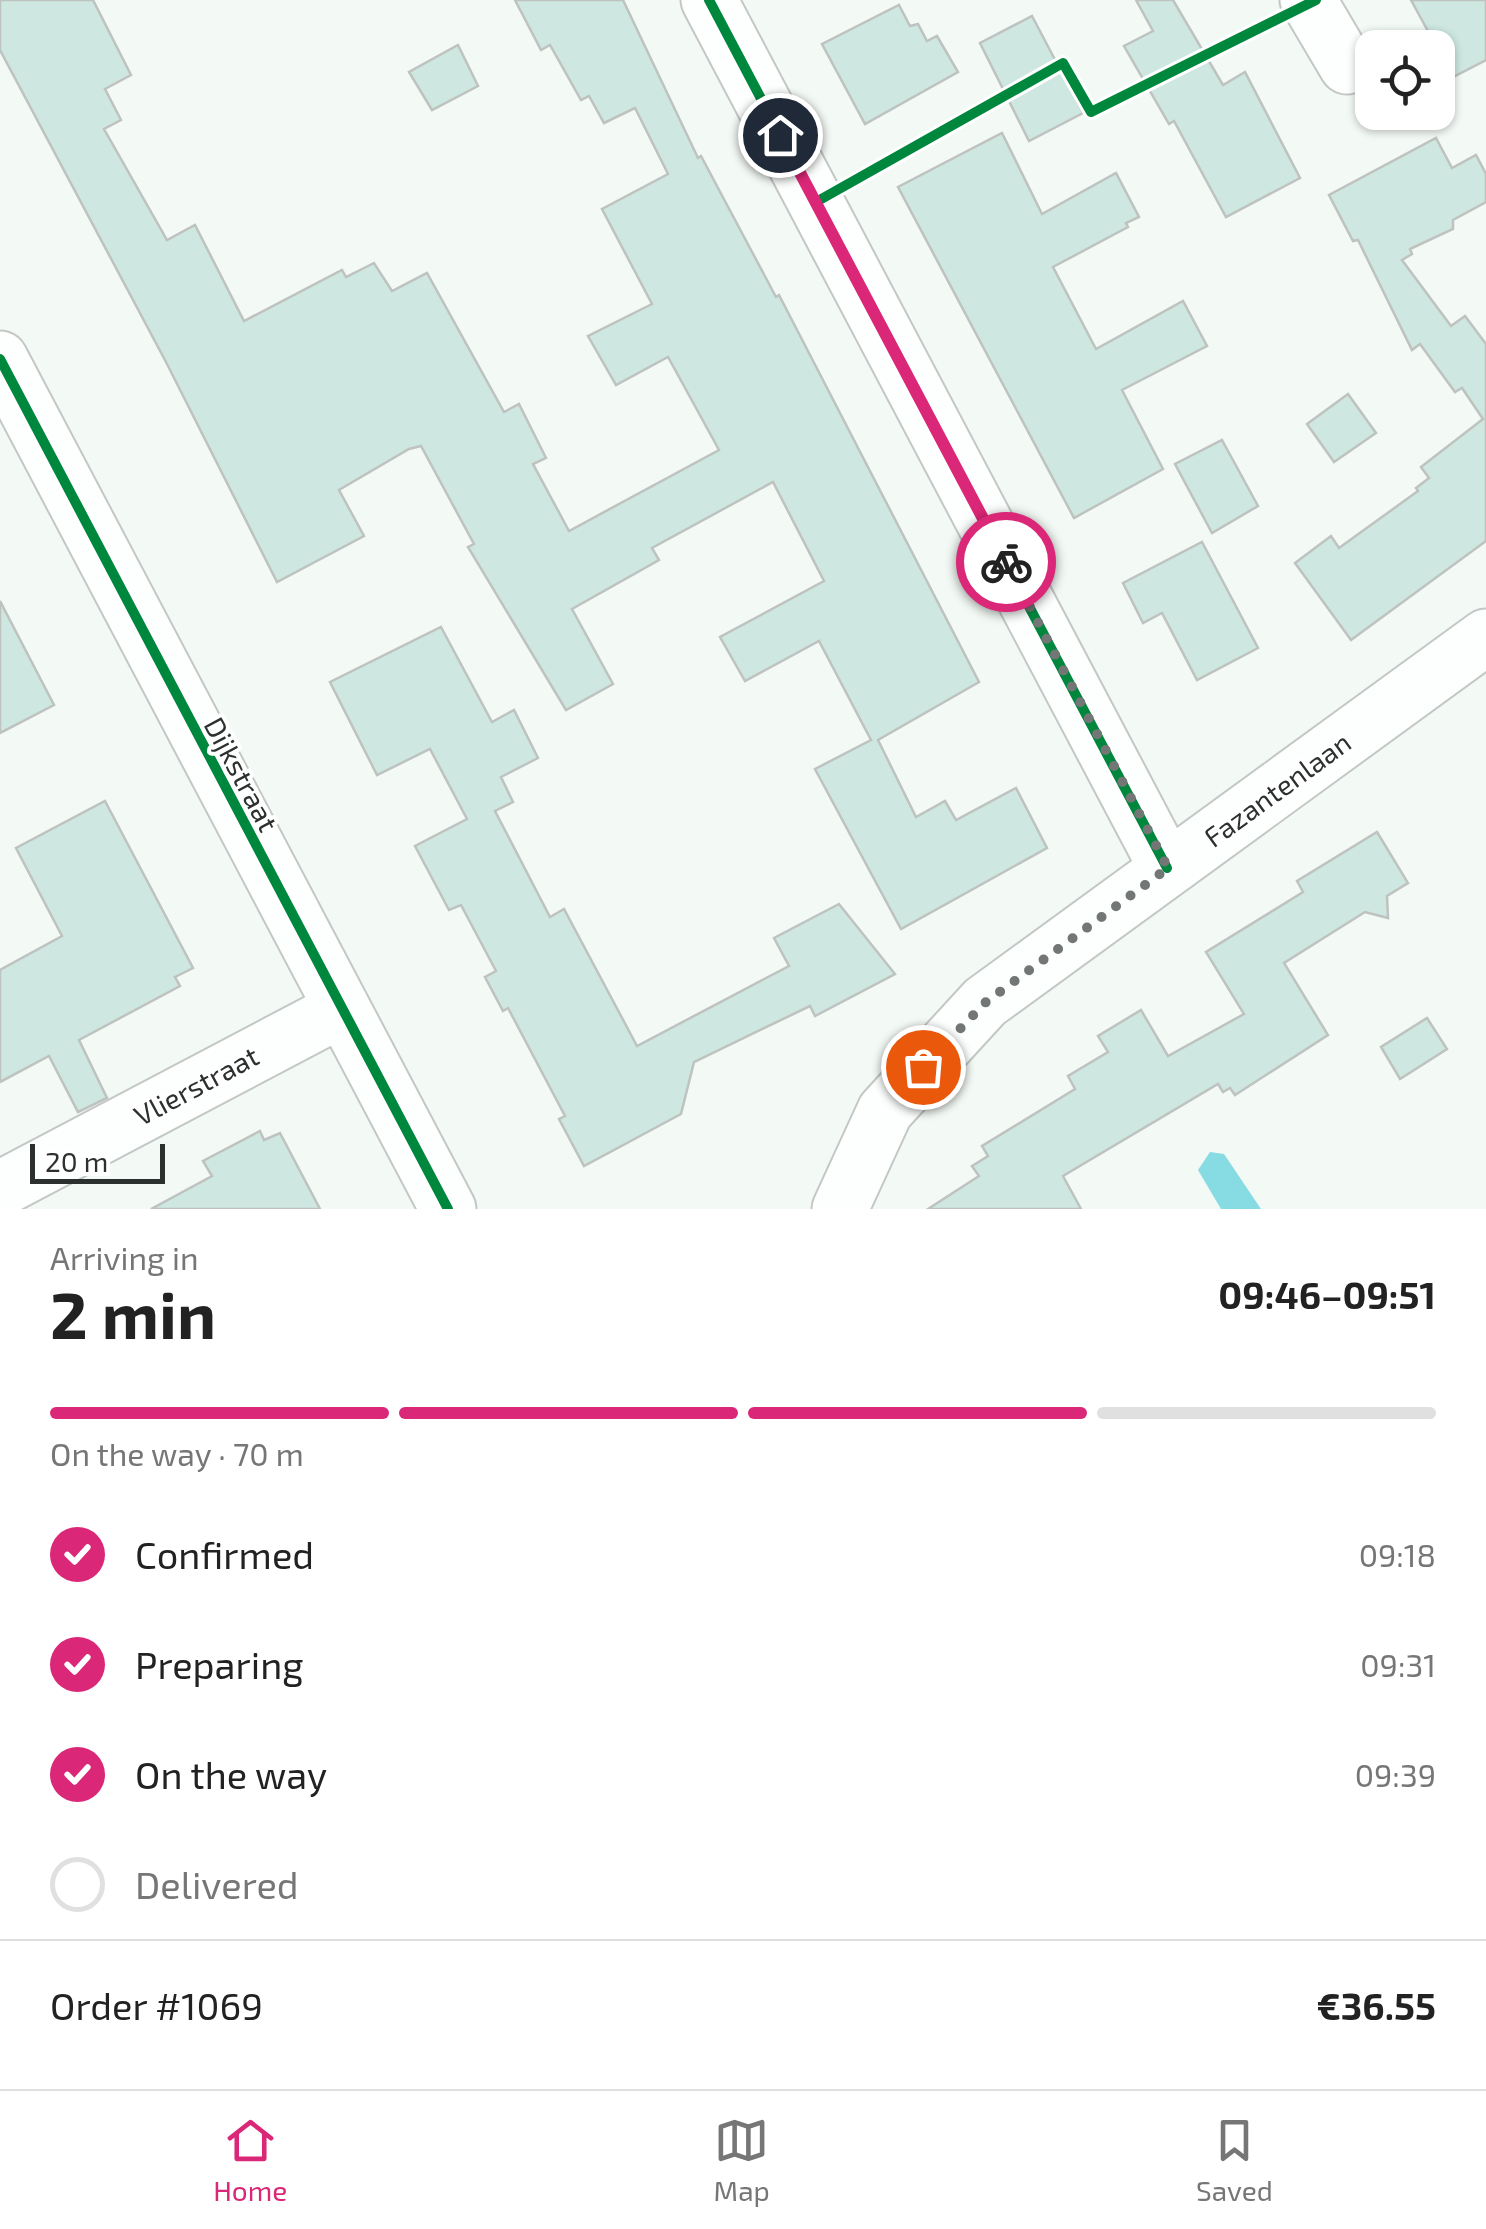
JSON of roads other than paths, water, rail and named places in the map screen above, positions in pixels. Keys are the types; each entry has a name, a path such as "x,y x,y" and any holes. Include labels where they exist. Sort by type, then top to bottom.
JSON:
{"street":[{"path":"710,0 1168,868"},
{"path":"1308,0 1347,66"},
{"name":"Dijkstraat","path":"0,359 448,1209"},
{"name":"Fazantenlaan","path":"840,1209 885,1111 986,1002 1486,638"},
{"name":"Vlierstraat","path":"0,1189 340,1010"}],"water":[{"path":"1210,1152 1224,1154 1261,1209 1221,1209 1198,1170"}]}
